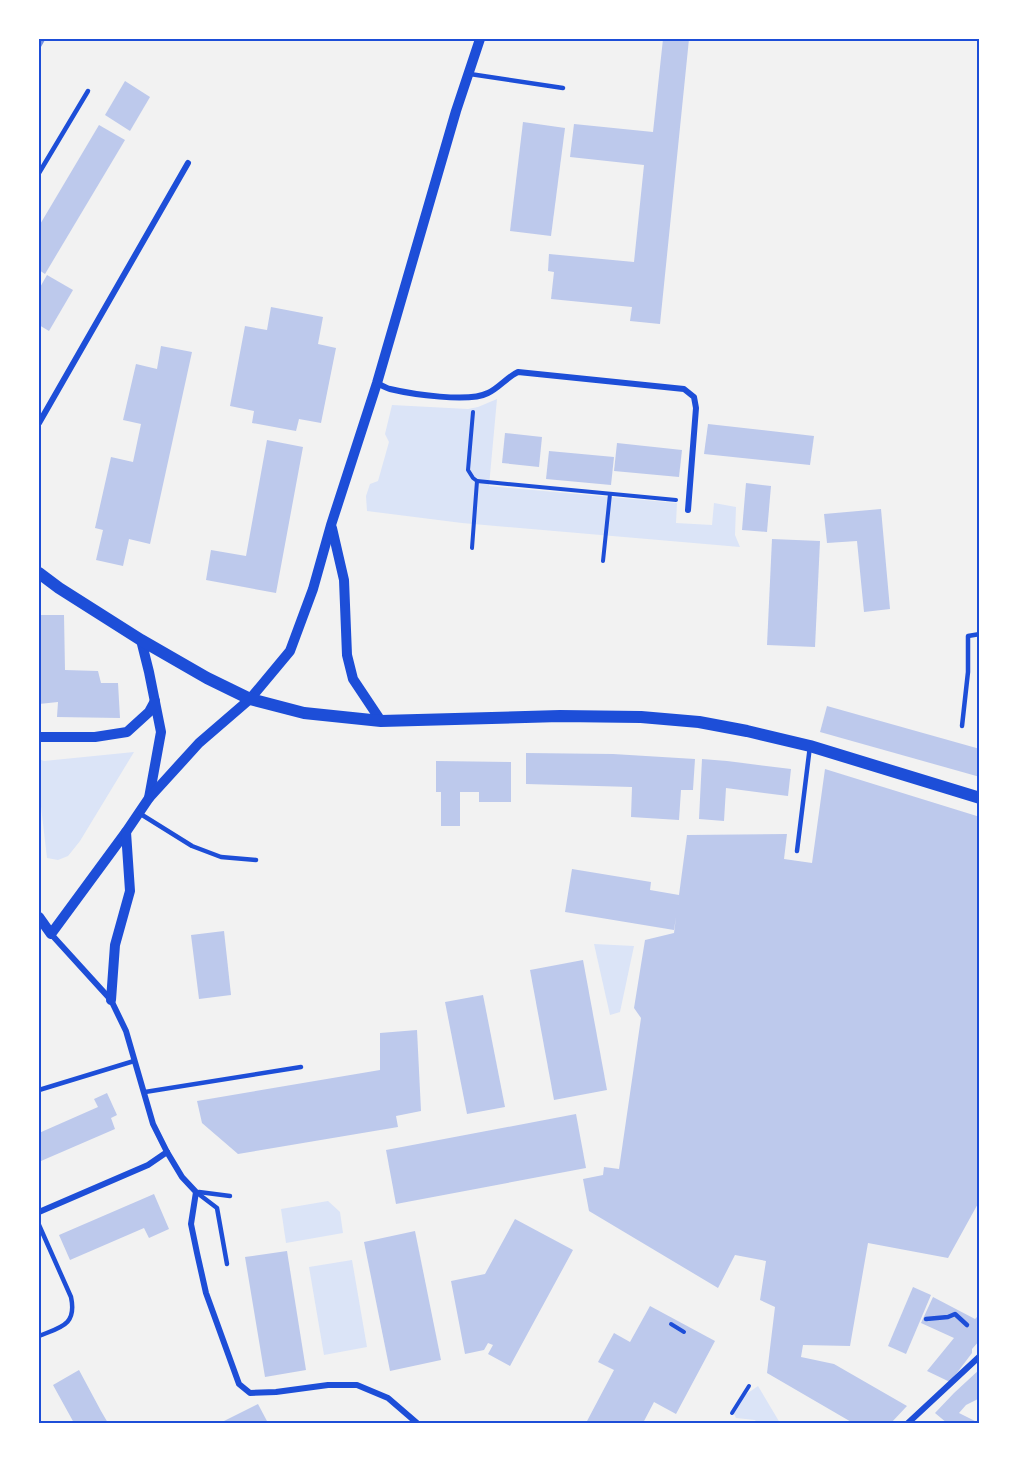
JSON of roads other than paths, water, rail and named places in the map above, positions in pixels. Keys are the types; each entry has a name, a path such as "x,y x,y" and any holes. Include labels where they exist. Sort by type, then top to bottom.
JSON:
{"main road":[{"path":"39,573 141,640 207,678 250,699 304,713 381,721 514,717 641,717 699,722 810,746 980,798"}],"street":[{"path":"51,934 149,798 199,743 250,699 290,651 313,589 377,383 480,39"},
{"path":"39,423 188,162"},
{"path":"377,383 388,388 420,394 450,397 474,396 489,393 518,372 684,389 694,398 696,408 688,510"},
{"path":"331,525 344,580 347,655 353,679 381,721"},
{"path":"141,640 161,732 149,798"},
{"path":"39,737 94,737 127,732 149,712 155,701"},
{"path":"111,1000 115,945 130,891 126,832"},
{"path":"39,917 51,934 111,1000 126,1031 153,1124 182,1177 196,1192 191,1224 197,1253 206,1293 239,1384 249,1393 328,1385 357,1385 388,1398 417,1423"},
{"path":"39,1212 148,1166 167,1152"},
{"path":"908,1423 980,1356"}],"lane":[{"path":"468,74 562,88"},
{"path":"39,173 88,91"},
{"path":"962,726 968,672 968,636 980,634"},
{"path":"797,851 810,746"},
{"path":"139,813 192,846 221,857 256,860"},
{"path":"39,1090 134,1061"},
{"path":"145,1092 301,1067"},
{"path":"196,1192 230,1196"},
{"path":"196,1192 217,1208 227,1264"},
{"path":"39,1225 71,1297 73,1308 71,1320 65,1325 39,1336"},
{"path":"926,1319 948,1317 954,1314 967,1325"}],"railway":[{"path":"39,46 43,39"}]}
